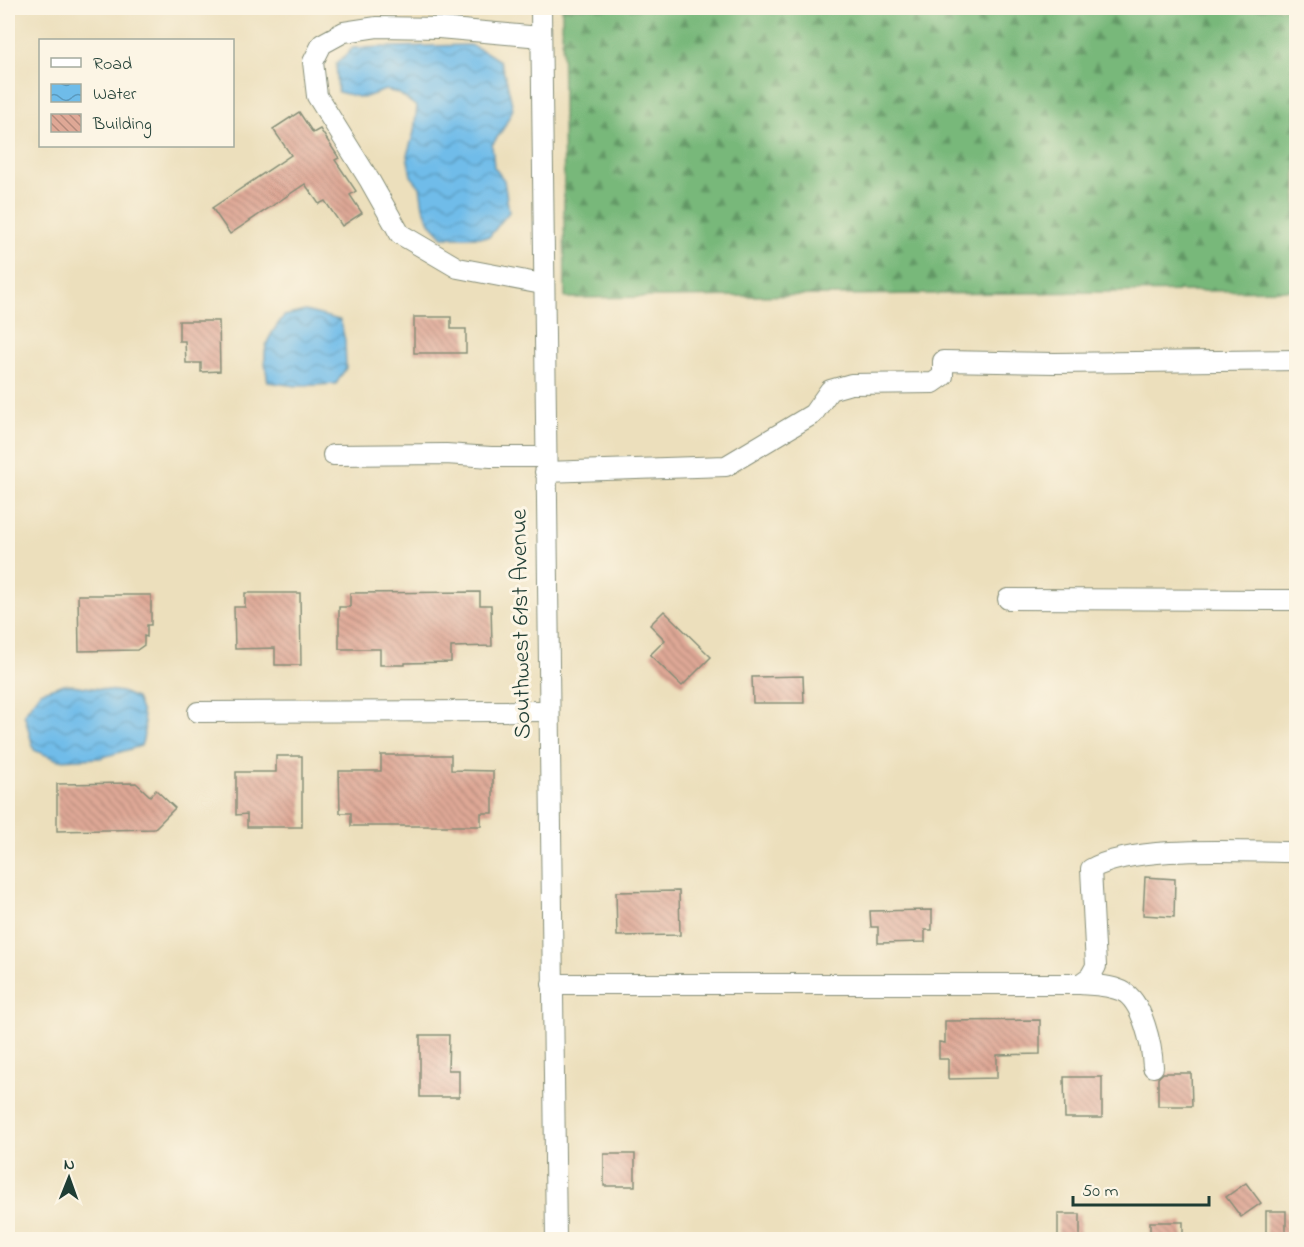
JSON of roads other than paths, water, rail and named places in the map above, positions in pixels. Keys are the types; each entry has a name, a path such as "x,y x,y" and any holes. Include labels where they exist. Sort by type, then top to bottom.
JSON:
{"street":[{"name":"Southwest 61st Avenue","path":"540,8 556,1239"},
{"path":"541,37 439,28 376,27 344,32 321,44 313,62 317,96 400,234 458,268 542,284"},
{"path":"333,455 446,454 545,464 726,466 813,414 830,390 851,384 933,383 943,376 943,361 1054,363 1296,360"},
{"path":"1008,599 1296,600"},
{"path":"198,712 548,711"},
{"path":"1080,984 1090,977 1096,966 1091,869 1100,864 1118,860 1170,853 1296,852"},
{"path":"552,984 1102,985 1124,992 1138,1008 1152,1048 1153,1067"}],"water":[{"path":"470,45 500,61 507,82 513,109 492,145 494,167 504,180 509,212 489,237 443,237 431,224 423,207 420,187 411,176 407,155 414,132 417,107 398,93 385,90 363,98 338,92 336,64 353,48"},
{"path":"305,311 340,320 345,340 346,368 336,384 296,386 268,382 265,354 268,340 284,316"},
{"path":"64,684 122,692 136,698 144,722 141,746 100,758 58,760 34,750 24,714 40,692"}]}
